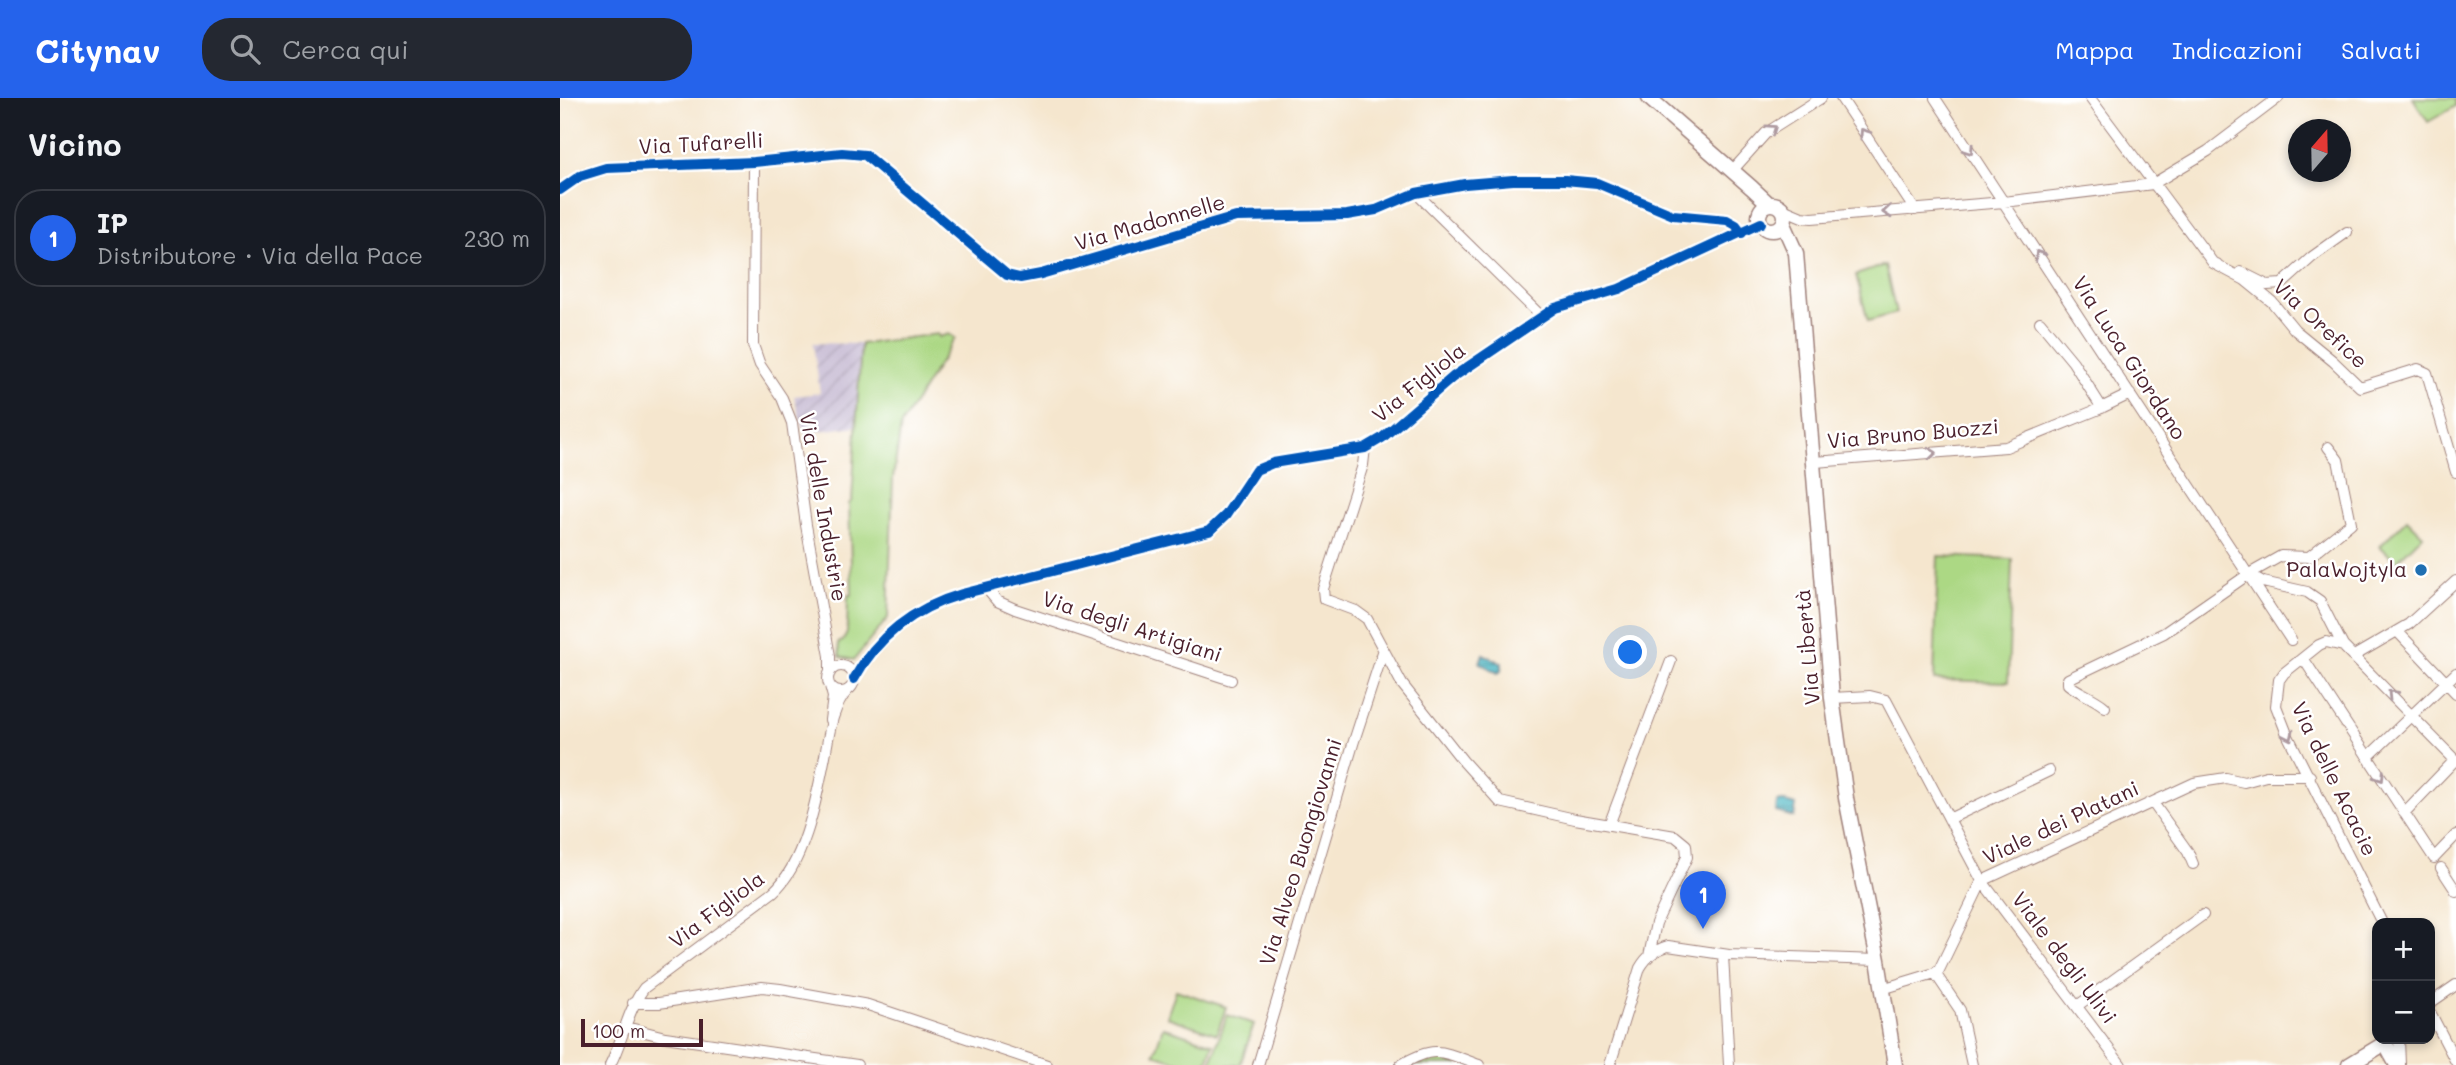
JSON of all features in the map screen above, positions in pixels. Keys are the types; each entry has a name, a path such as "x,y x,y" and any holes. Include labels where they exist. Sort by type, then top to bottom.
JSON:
{"street":[{"path":"1649,98 1778,213"},
{"path":"1732,171 1766,133 1821,98"},
{"path":"1841,98 1915,209"},
{"name":"Via Luca Giordano","path":"1935,98 2291,640"},
{"path":"2090,98 2213,262 2234,268 2267,285 2282,284 2312,257 2347,232"},
{"path":"1778,213 1772,230 1760,223 1760,212 1778,213 1812,218 2004,202 2152,184 2208,151 2278,98"},
{"name":"Via Tufarelli","path":"560,190 580,176 606,168 754,162 849,153"},
{"name":"Via Madonnelle","path":"849,153 865,155 1007,275 1020,278 1086,262 1236,218 1347,215 1376,209 1416,193 1465,184 1513,180 1597,183 1673,215 1727,220 1736,225 1742,233"},
{"name":"Via delle Industrie","path":"754,162 753,345 760,365 782,398 792,423 806,525 830,656 830,724"},
{"path":"1416,193 1542,317"},
{"name":"Via Libertà","path":"1778,213 1796,253 1832,698 1846,798 1878,960 1895,1065"},
{"name":"Via Figliola","path":"854,679 863,663 894,628 942,600 1209,531 1226,515 1248,479 1264,465 1365,448 1382,438 1453,377 1555,308 1619,289 1760,223"},
{"name":"Via Orefice","path":"2213,262 2245,281 2272,302 2295,330 2360,387 2418,369 2427,373 2456,472"},
{"path":"2040,321 2073,362 2102,408"},
{"name":"Via Bruno Buozzi","path":"1815,462 2006,447 2130,394"},
{"path":"2105,707 2068,684 2068,679 2164,632 2249,574 2281,556 2309,556 2351,523 2338,460 2328,447"},
{"path":"1365,448 1363,466 1322,596 1324,599 1363,615 1383,652 1419,706 1494,798 1521,809 1675,836 1684,842 1687,849 1683,866 1656,923 1649,956 1640,968 1610,1065"},
{"path":"2249,574 2263,582 2299,590 2320,601 2343,646 2456,761 2404,813"},
{"path":"2354,656 2409,624 2456,581"},
{"name":"Via degli Artigiani","path":"986,588 997,601 1015,609 1231,680"},
{"path":"2319,645 2327,633 2329,619"},
{"path":"2397,631 2456,693"},
{"path":"2319,645 2326,642 2343,646"},
{"name":"Via delle Acacie","path":"2319,645 2279,680 2276,706 2287,734 2380,918"},
{"name":"Via Alveo Buongiovanni","path":"1258,1065 1383,652"},
{"path":"830,656 854,679 848,690 840,692 830,685"},
{"path":"2303,658 2434,858 2456,835"},
{"path":"1609,825 1671,661"},
{"path":"830,673 863,663"},
{"path":"2368,757 2456,673"},
{"name":"Via Figliola","path":"610,1065 633,1003 644,988 774,892 786,880 810,816 830,724 848,690"},
{"name":"Viale degli Ulivi","path":"1832,698 1870,696 1886,699 1982,881 2121,1065"},
{"path":"1950,819 2049,771"},
{"name":"Viale dei Platani","path":"1935,974 1982,881 2194,783 2226,778 2244,782 2266,776 2310,776"},
{"path":"2153,803 2188,852 2193,864"},
{"path":"2441,869 2456,891"},
{"path":"2077,1006 2203,915"},
{"path":"1649,956 1668,946 1723,955 1878,960"},
{"path":"1723,955 1729,1065"},
{"path":"1882,989 1935,974 1960,1010 1972,1065"},
{"path":"2435,1000 2456,985"},
{"path":"633,1003 659,1003 762,987 780,989 868,1005 1047,1065"},
{"path":"2435,1022 2456,1062"},
{"path":"626,1027 665,1037 857,1065"},
{"path":"2349,1065 2382,1044"},
{"path":"2387,1044 2398,1065"},
{"path":"2398,1065 2399,1044"},
{"path":"1401,1065 1423,1053 1438,1051 1479,1065"}],"shaded area":[{"path":"813,343 861,344 857,426 804,433 794,396 820,393"}],"green space":[{"path":"2413,98 2456,98 2456,106 2428,122"},
{"path":"1885,265 1896,313 1868,321 1856,275"},
{"path":"938,334 939,337 949,334 955,338 901,425 893,478 888,618 854,660 840,657 838,643 843,641 847,633 848,595 852,595 849,504 852,500 861,344"},
{"path":"2407,519 2423,535 2396,562 2380,546"},
{"path":"1938,556 2012,559 2008,682 1934,680"},
{"path":"1176,990 1226,1007 1217,1034 1167,1017"},
{"path":"1227,1015 1254,1024 1240,1065 1210,1065"},
{"path":"1163,1027 1213,1044 1206,1065 1188,1065 1154,1054"},
{"path":"1433,1058 1443,1059 1459,1065 1416,1065"}],"water":[{"path":"1483,654 1502,663 1501,671 1498,673 1480,663"},
{"path":"1780,801 1796,805 1794,817 1776,812 1777,803"}],"cycle path":[{"path":"560,190 580,176 606,168 754,162 842,153 865,155 1007,275 1020,278 1236,217 1347,215 1376,210 1416,193 1465,184 1513,180 1597,183 1673,215 1727,220 1736,225 1742,233"},
{"path":"854,679 886,636 928,607 962,594 1209,531 1226,515 1256,470 1273,463 1365,448 1382,438 1453,377 1555,308 1619,289 1761,223"}],"place":[{"name":"PalaWojtyla","path":"2421,570"},
{"name":"IP","path":"1703,929"}]}
